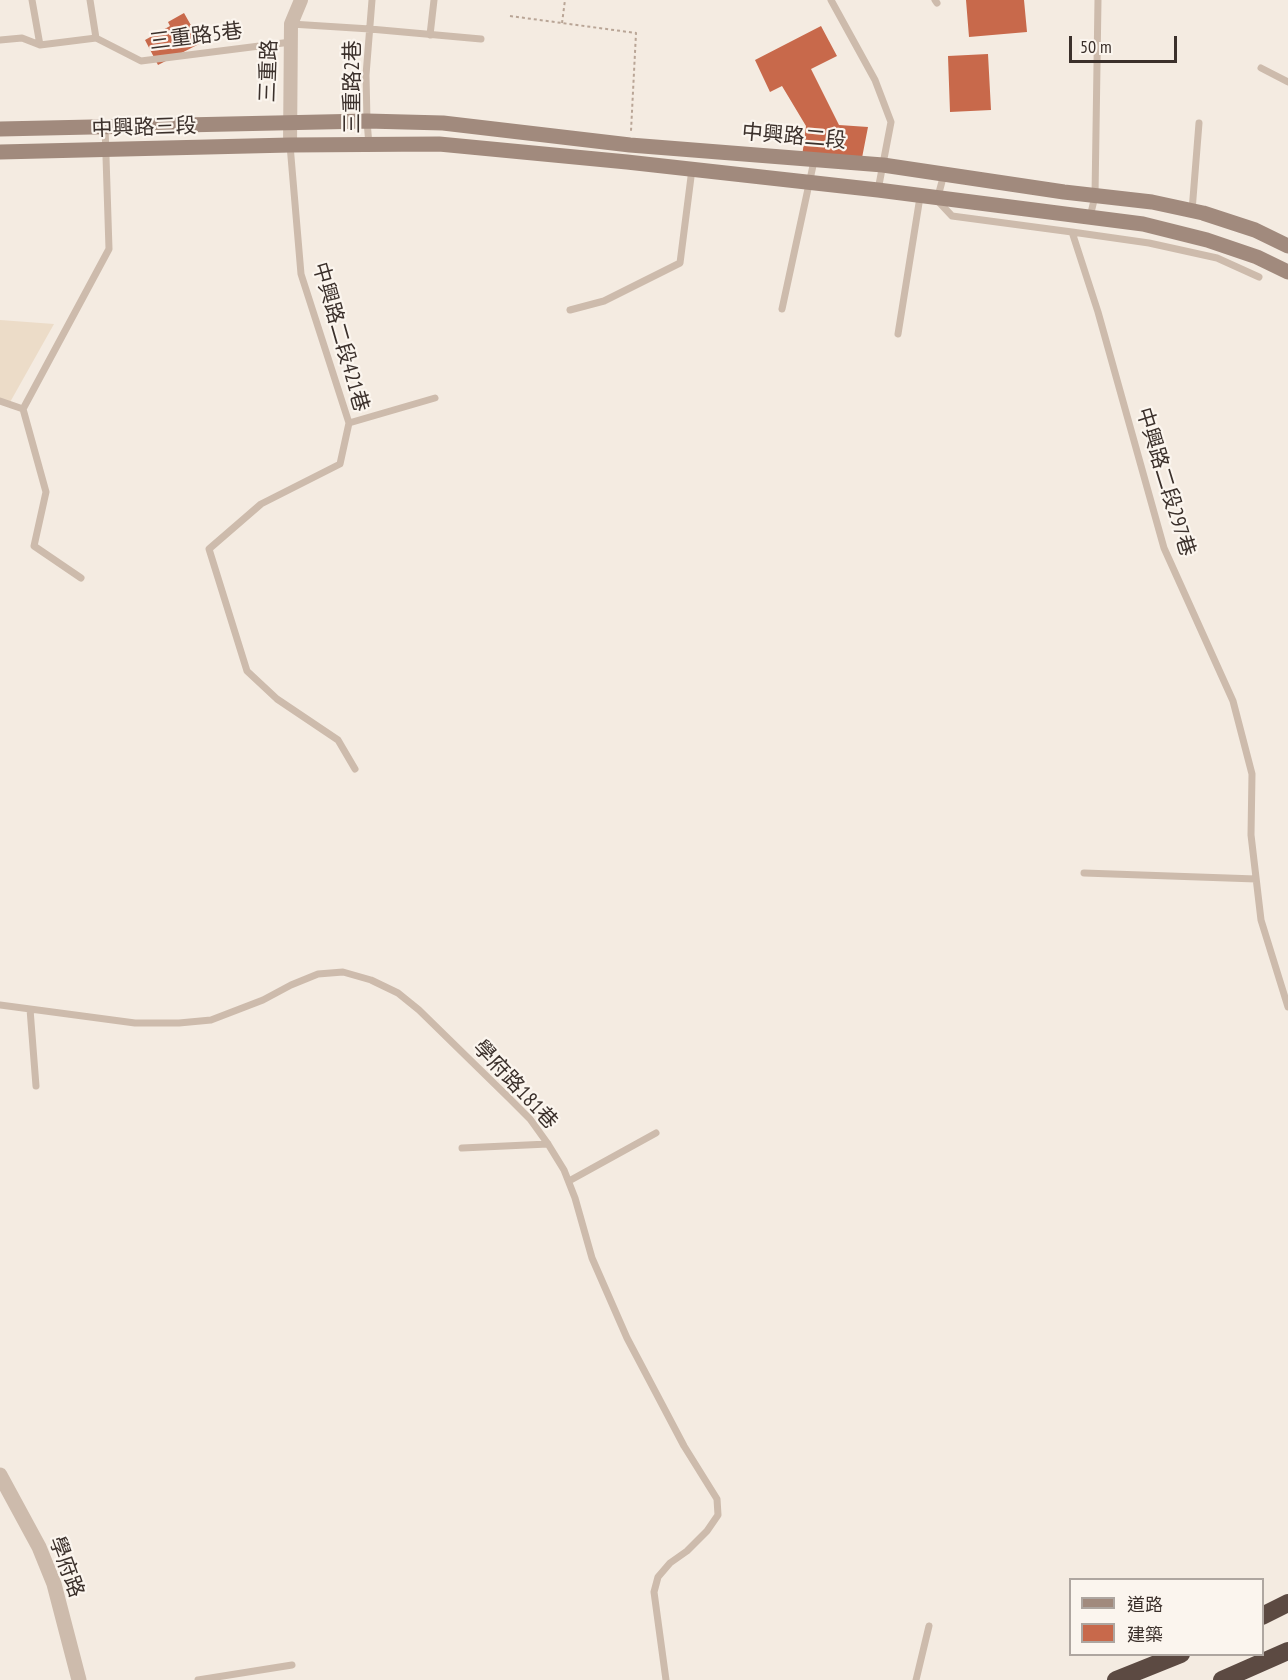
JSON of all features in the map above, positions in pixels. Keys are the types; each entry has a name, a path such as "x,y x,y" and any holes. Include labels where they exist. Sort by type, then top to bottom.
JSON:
{"highway":[{"path":"1264,1615 1288,1603"},
{"path":"1222,1680 1288,1651"},
{"path":"1116,1680 1176,1656"}],"main road":[{"name":"中興路二段","path":"289,123 367,121 443,123 630,145 883,165 1095,196 1152,202 1192,211 1255,230 1288,246"},
{"name":"中興路三段","path":"0,129 289,123"},
{"name":"中興路二段","path":"290,145 440,144 878,190 938,200 1143,224 1207,240 1257,257 1288,272"},
{"name":"中興路三段","path":"0,152 290,145"}],"street":[{"name":"三重路","path":"290,145 291,24 301,0"},
{"name":"學府路","path":"0,1475 39,1547 54,1584 79,1680"}],"lane":[{"path":"32,0 40,45"},
{"path":"0,40 22,38 40,45 96,38 90,0"},
{"path":"370,29 372,0"},
{"path":"430,34 434,0"},
{"path":"831,0 875,80 891,122 878,190"},
{"path":"1090,217 1095,196 1098,0"},
{"name":"三重路2巷","path":"291,24 481,39"},
{"name":"三重路2巷","path":"369,145 366,75 370,29"},
{"name":"三重路5巷","path":"96,38 141,61 291,42"},
{"path":"1261,68 1288,82"},
{"path":"1192,211 1199,123"},
{"path":"81,578 34,546 46,492 23,409 109,249 105,126"},
{"name":"中興路二段421巷","path":"290,145 301,274 349,423 340,464 261,504 209,549 247,671 277,699 338,740 355,769"},
{"path":"627,162 630,145"},
{"path":"782,309 814,160"},
{"path":"570,310 604,301 680,263 692,169"},
{"path":"944,174 938,200 951,216 1149,243 1217,258 1259,277"},
{"path":"898,334 920,197"},
{"name":"中興路二段297巷","path":"1072,232 1098,312 1164,548 1233,701 1252,774 1251,835 1261,920 1288,1007"},
{"path":"349,423 435,398"},
{"path":"0,401 23,409"},
{"path":"1084,873 1256,879"},
{"name":"學府路181巷","path":"0,1005 135,1023 211,1020 263,1000 318,974 343,972 371,980 398,993 419,1010 517,1106 548,1144 564,1170 592,1258 627,1338 684,1446 717,1499 718,1515 713,1523 658,1577 654,1592 666,1680"},
{"path":"30,1009 36,1086"},
{"path":"569,1181 656,1133"},
{"path":"462,1148 548,1144"},
{"path":"916,1680 929,1626"},
{"path":"198,1680 292,1665"}],"path":[{"path":"562,23 565,0"},
{"path":"510,16 636,33 630,145"}],"shaded area":[{"path":"0,320 54,324 9,404 0,401"}],"building":[{"path":"966,0 1024,0 1027,32 969,37"},
{"path":"184,13 201,43 158,65 145,40 170,26 168,22"},
{"path":"821,26 837,56 811,69 839,125 868,127 861,163 802,157 806,126 782,86 770,92 755,60"},
{"path":"988,54 991,110 950,112 948,56"}]}
